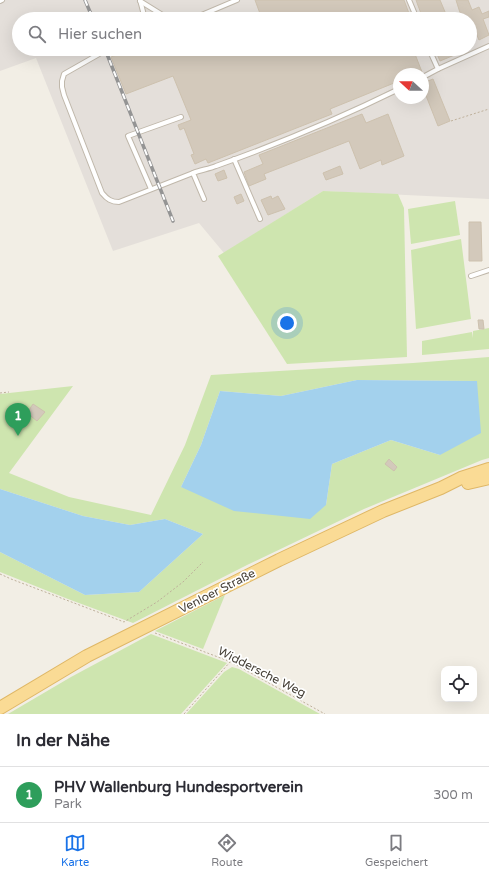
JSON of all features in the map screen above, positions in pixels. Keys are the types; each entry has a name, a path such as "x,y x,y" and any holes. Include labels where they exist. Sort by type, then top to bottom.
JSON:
{"main road":[{"name":"Venloer Straße","path":"0,708 87,656 146,628 278,560 383,511 462,478 489,469"},
{"name":"Venloer Straße","path":"441,488 489,478"}],"lane":[{"path":"140,0 144,12"},
{"path":"140,0 158,12"},
{"path":"209,12 237,0"},
{"path":"408,0 414,12"},
{"path":"477,51 489,46"},
{"path":"96,56 64,74 62,88 102,193 107,199 113,202 119,202 312,129 348,114 393,92"},
{"path":"432,56 438,69"},
{"path":"429,74 467,56"},
{"path":"151,189 128,136 181,117"},
{"path":"234,159 260,219"},
{"path":"193,173 204,199"},
{"path":"471,276 489,270"}],"path":[{"path":"451,121 489,109"},
{"path":"0,393 9,392"},
{"path":"0,574 124,622 157,602 183,582 203,562"},
{"name":"Widdersche Weg","path":"146,628 231,662 325,714"},
{"path":"184,714 231,662"}],"shaded area":[{"path":"0,0 489,0 489,199 323,191 224,253 199,223 113,251 36,58 0,71"}],"green space":[{"path":"323,191 398,194 404,208 407,357 287,364 218,256"},
{"path":"455,201 460,235 411,244 408,209"},
{"path":"461,239 471,319 416,329 411,250"},
{"path":"489,328 489,349 422,355 422,341 472,332 473,338 473,331"},
{"path":"489,357 489,458 364,509 247,565 133,623 0,572 0,552 85,595 139,592 203,534 165,519 130,525 83,516 0,489 0,394 73,386 9,473 69,497 151,515 185,445 211,375","holes":["357,380 476,381 440,455 391,440 332,464 326,505 181,487 201,445 220,391 281,396"]},
{"path":"225,595 203,649 155,631"},
{"path":"151,634 227,663 181,714 8,714 71,677"},
{"path":"232,667 239,669 320,714 186,714 224,672"}],"water":[{"path":"357,380 477,381 481,433 440,455 391,440 332,464 326,505 310,519 234,511 181,487 201,445 220,391 281,396"},
{"path":"0,489 83,516 130,525 165,519 203,534 139,592 85,595 0,552"}],"building":[{"path":"255,0 404,0 408,12 259,12"},
{"path":"416,0 440,0 445,12 420,12"},
{"path":"456,0 468,0 472,10 479,7 482,14 489,11 489,17 483,19 489,35 479,40 477,35 477,12 460,12"},
{"path":"416,56 420,68 393,68 393,83 330,109 332,114 208,163 206,159 195,164 191,155 194,154 184,128 180,130 178,125 191,120 173,76 126,94 111,57"},
{"path":"438,56 452,56 440,61"},
{"path":"433,79 450,121 438,126 429,103 429,81"},
{"path":"362,114 366,123 388,114 404,156 382,165 381,160 360,169 349,141 264,174 266,179 249,186 244,172 263,164 259,155"},
{"path":"340,166 343,174 326,180 323,173"},
{"path":"224,170 227,178 218,181 215,174"},
{"path":"241,194 244,201 237,204 234,197"},
{"path":"271,196 272,199 278,196 285,209 268,215 261,200"},
{"path":"469,222 481,222 482,261 469,261"},
{"path":"478,320 483,320 484,329 479,329"},
{"path":"33,404 45,412 37,421 27,413"},
{"path":"389,459 397,467 394,471 385,464"}],"railway":[{"path":"85,0 90,12"},
{"path":"108,56 173,221"}],"place":[{"name":"PHV Wallenburg Hundesportverein","path":"18,436"}]}
